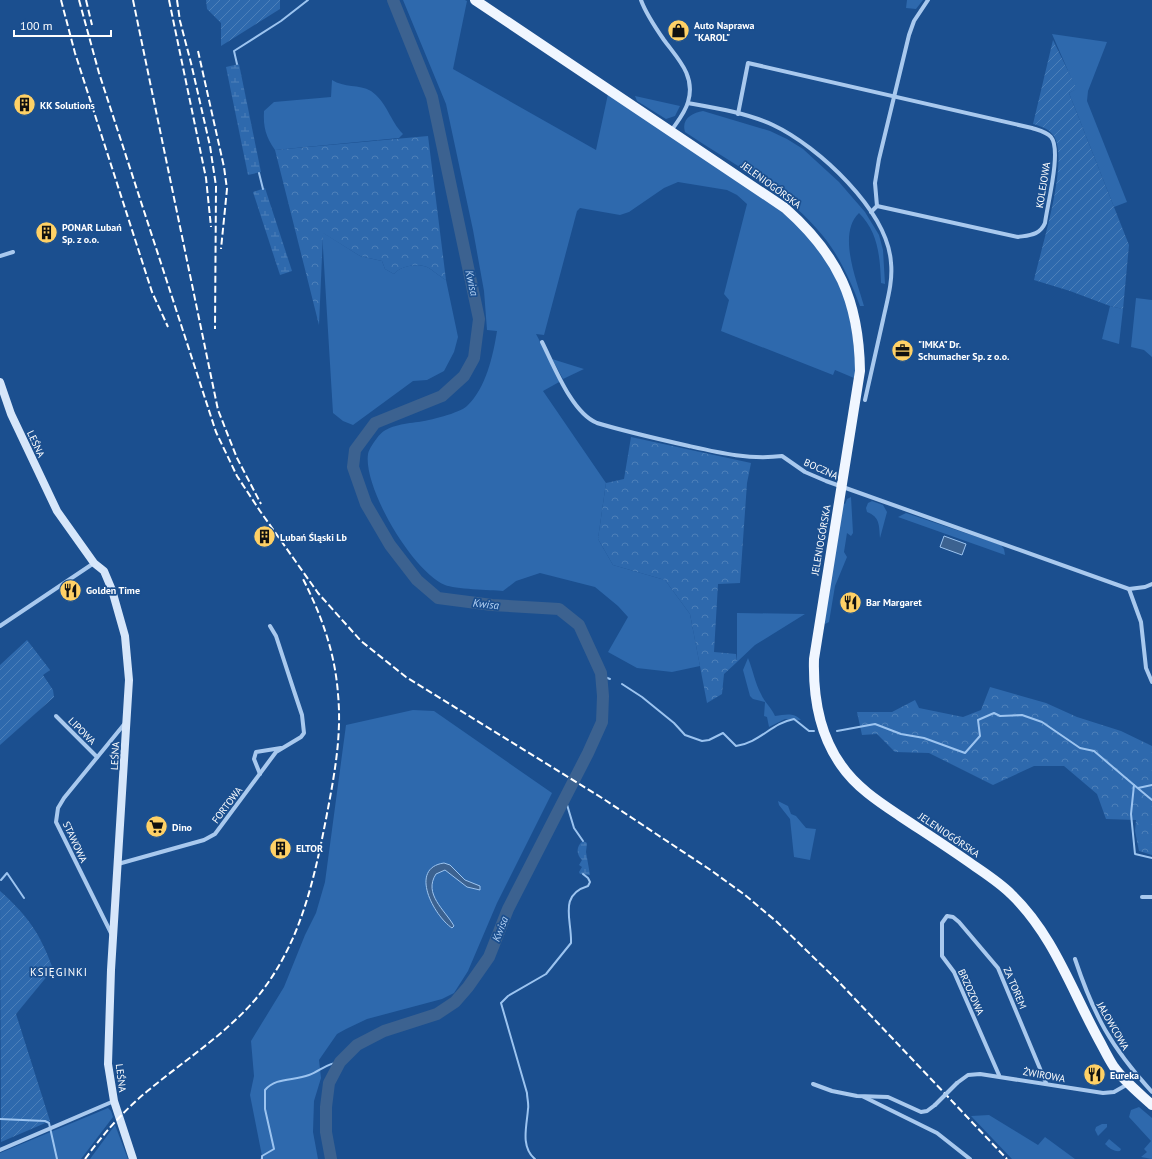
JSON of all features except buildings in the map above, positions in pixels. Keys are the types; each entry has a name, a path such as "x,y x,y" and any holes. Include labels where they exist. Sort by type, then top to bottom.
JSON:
{"main road":[{"name":"JELENIOGÓRSKA","path":"475,0 785,208 810,231 822,245 840,276 853,311 857,330 860,365 858,387 824,588 814,659 815,690 818,714 832,750 841,766 860,787 883,805 988,876 1010,893 1029,912 1046,936 1083,1010 1114,1066 1129,1084 1152,1105"},
{"name":"LEŚNA","path":"0,382 11,414 57,511 94,563 104,571 112,590 125,636 129,668 127,720 108,1064 114,1101 133,1159"}],"street":[{"path":"641,0 652,22 687,73 691,86 688,103 671,132"},
{"path":"871,212 877,206 875,183 879,158 914,20 928,0"},
{"name":"KOLEJOWA","path":"738,114 748,63 1032,128 1047,133 1053,138 1055,145 1054,171 1042,229 1038,233 1018,237 877,206"},
{"path":"688,103 738,114 771,124 804,144 823,159 851,187 881,227 888,243 892,265 890,286 865,400"},
{"path":"0,256 13,252"},
{"name":"BOCZNA","path":"542,342 574,402 587,418 592,421 668,442 735,456 759,458 782,456 805,472 842,488 1129,589"},
{"path":"0,626 94,563"},
{"path":"1152,584 1144,587 1129,589 1141,622 1146,668 1152,682"},
{"name":"FORTOWA","path":"118,864 204,840 215,834 276,752 301,737 304,733 302,715 276,636 270,626"},
{"name":"LIPOWA","path":"56,716 97,757"},
{"name":"STAWOWA","path":"114,938 73,858 56,818 58,808 64,798 127,720"},
{"name":"FORTOWA","path":"260,774 254,759 256,752 283,748"},
{"path":"1142,897 1152,897"},
{"name":"BRZOZOWA","path":"947,916 942,923 942,956 954,972 999,1075"},
{"name":"ZA TOREM","path":"947,916 953,917 959,922 998,968 1046,1084"},
{"name":"JAŁOWCOWA","path":"1076,959 1092,1008 1101,1024 1126,1062 1152,1092"},
{"name":"ŻWIROWA","path":"862,1096 888,1097 921,1112 928,1111 957,1083 972,1074 999,1075 1103,1093 1114,1092 1129,1084"},
{"path":"813,1084 832,1092 862,1096 937,1133 970,1159"},
{"path":"0,1150 114,1101"}],"green space":[{"path":"206,0 280,0 280,9 221,46 221,23 207,9"},
{"path":"403,0 467,1 453,69 596,150 608,94 742,183 778,209 795,223 810,239 824,256 835,275 845,299 848,311 854,346 856,372 854,378 835,370 833,375 721,331 729,300 724,294 747,204 737,195 727,190 678,182 664,188 629,212 620,215 580,208 577,211 544,335 536,334 561,381 543,391 606,483 598,539 613,565 665,580 690,614 700,666 672,672 637,668 608,652 628,617 618,606 595,587 540,573 516,581 503,591 445,585 432,577 405,547 382,507 373,487 369,469 368,454 377,438 385,430 390,428 444,416 467,406 474,399 488,371 497,331 487,330 484,291 473,230 446,104"},
{"path":"907,0 923,0 916,9 906,8"},
{"path":"1052,34 1107,42 1088,91 1087,101 1127,202 1114,207 1069,93 1076,89"},
{"path":"1053,40 1077,89 1069,93 1129,245 1123,309 1034,280 1052,208 1058,167 1058,151 1055,138 1048,130 1033,124"},
{"path":"239,64 261,172 248,175 226,67"},
{"path":"332,80 341,84 362,87 371,91 385,106 403,134 399,138 275,150 269,141 266,132 264,111 274,102 331,97"},
{"path":"635,96 680,106 675,116 666,119 637,101"},
{"path":"703,111 770,131 787,139 803,149 839,182 865,212 879,235 883,250 885,284 881,283 879,254 874,236 865,220 859,213 853,222 849,245 854,271 864,306 860,306 849,279 835,252 809,220 793,205 758,179 685,132 684,127 688,117"},
{"path":"428,136 446,280 427,267 419,265 405,267 394,274 385,269 382,261 360,256 323,233 319,325 275,150"},
{"path":"265,188 292,271 280,275 253,192"},
{"path":"322,232 360,256 382,261 385,269 394,274 404,267 418,265 427,267 446,280 458,337 454,352 444,371 427,380 413,381 353,425 343,421 333,413"},
{"path":"1136,298 1152,300 1152,357 1144,350 1131,347"},
{"path":"1110,306 1123,309 1119,344 1102,339"},
{"path":"552,359 584,369 563,379"},
{"path":"631,437 751,463 747,483 740,583 718,584 714,652 736,654 737,662 724,674 722,694 707,703 690,614 665,580 613,565 598,539 606,483 624,479"},
{"path":"851,497 853,533 851,536 847,533 844,552 847,557 835,586 829,622 825,624 824,622 843,503 845,504 847,499"},
{"path":"872,501 883,505 887,512 880,538 877,519 867,512 866,508 868,503"},
{"path":"906,513 1001,545 1004,549 1005,555 898,517"},
{"path":"737,613 805,614 755,645 737,662"},
{"path":"27,640 50,670 43,675 53,690 54,697 0,745 0,665"},
{"path":"748,658 759,690 775,716 792,715 801,720 785,719 769,727 767,717 764,716 765,702 753,699 750,696 743,670"},
{"path":"990,687 1046,703 1077,717 1121,731 1152,746 1152,855 1139,851 1135,831 1136,820 1106,819 1097,794 1064,766 1034,766 993,785 929,753 895,752 877,734 862,735 857,712 892,712 915,700 919,708 963,717 981,710"},
{"path":"413,710 434,711 552,793 497,903 468,971 454,993 442,999 367,1019 337,1034 319,1060 321,1078 314,1101 313,1132 318,1159 260,1159 262,1156 250,1095 254,1076 251,1041 284,987 305,935 316,913 325,882 346,725"},
{"path":"778,801 788,806 791,814 796,816 806,828 816,829 810,860 794,857 790,819 779,805"},
{"path":"583,841 587,843 586,852 590,875 580,874 579,872 582,867 579,865 582,860 579,855 578,848"},
{"path":"0,891 26,917 38,935 53,969 16,1014 50,1121 1,1142"},
{"path":"1139,1107 1152,1118 1152,1159 1141,1157 1147,1152 1144,1149 1151,1141 1129,1117 1131,1110"},
{"path":"108,1108 113,1117 81,1159 0,1159 0,1153"},
{"path":"989,1115 1038,1145 1045,1137 1075,1159 1012,1159 971,1116"},
{"path":"1102,1124 1107,1124 1107,1127 1098,1136 1095,1130 1096,1127"},
{"path":"115,1125 128,1159 90,1159"},
{"path":"1109,1139 1121,1149 1120,1151 1114,1150 1105,1144"}],"shaded area":[{"path":"944,536 966,544 962,555 940,547"},
{"path":"444,863 450,865 465,880 480,886 480,890 467,887 445,870 436,874 432,888 434,895 437,902 454,926 452,928 445,922 432,903 426,883 428,874 433,867"}],"waterway":[{"path":"237,64 234,51 281,21 308,0"},
{"name":"Kwisa","path":"331,1159 326,1132 326,1107 329,1083 340,1062 357,1045 384,1031 437,1014 455,1002 468,987 489,957 508,909 588,753 602,722 603,696 601,673 579,625 559,609 492,605 438,598 417,580 390,545 366,504 353,467 355,450 375,423 442,396 464,376 474,358 479,319 432,97 393,0"},
{"path":"259,173 263,189"},
{"path":"602,676 610,679"},
{"path":"622,684 642,697 674,723 685,735 702,741 709,740 723,733 736,746 752,741 779,724 794,719 809,731 814,731"},
{"path":"837,731 875,724 901,734 924,738 965,753 980,736 978,720 994,713 1000,716 1022,715 1042,722 1080,748 1094,751 1134,785 1131,814 1135,854 1152,858"},
{"path":"1134,785 1152,800"},
{"path":"1138,788 1152,785"},
{"path":"565,798 574,828 583,841"},
{"path":"1,880 7,873 24,898"},
{"path":"535,1159 530,1154 526,1142 528,1107 527,1093 501,1003 508,996 546,974 571,943 569,917 570,902 573,895 579,890 588,886 590,882 583,874"},
{"path":"262,1159 262,1156 274,1149 265,1109 265,1090 274,1083 303,1077 327,1065 340,1062"},
{"path":"0,1119 45,1121 49,1123 57,1159"}],"railway":[{"path":"61,0 75,53 152,292 168,327"},
{"path":"79,0 99,73 216,432 237,476 318,593 361,641 406,677 602,798 712,871 745,895 777,922 837,980 1007,1159"},
{"path":"86,0 92,25"},
{"path":"133,0 218,410 237,458 261,504"},
{"path":"169,0 206,178 211,227"},
{"path":"177,0 180,21 210,146 216,186 215,329"},
{"path":"198,51 224,167 227,189 221,249"},
{"path":"85,1159 123,1113 163,1078 230,1025 254,1001 269,981 282,959 293,938 302,915 316,868 332,788 339,726 338,694 334,663 321,619 302,577"}],"place":[{"name":"Auto Naprawa \"KAROL\"","path":"678,31"},
{"name":"KK Solutions","path":"25,105"},
{"name":"PONAR Lubań Sp. z o.o.","path":"46,233"},
{"name":"\"IMKA\" Dr. Schumacher Sp. z o.o.","path":"902,350"},
{"name":"Lubań Śląski Lb","path":"265,537"},
{"name":"Golden Time","path":"70,590"},
{"name":"Bar Margaret","path":"850,602"},
{"name":"Dino","path":"156,827"},
{"name":"ELTOR","path":"281,848"},
{"name":"Eureka","path":"1095,1075"}],"district":[{"name":"KSIĘGINKI","path":"59,972"}]}
